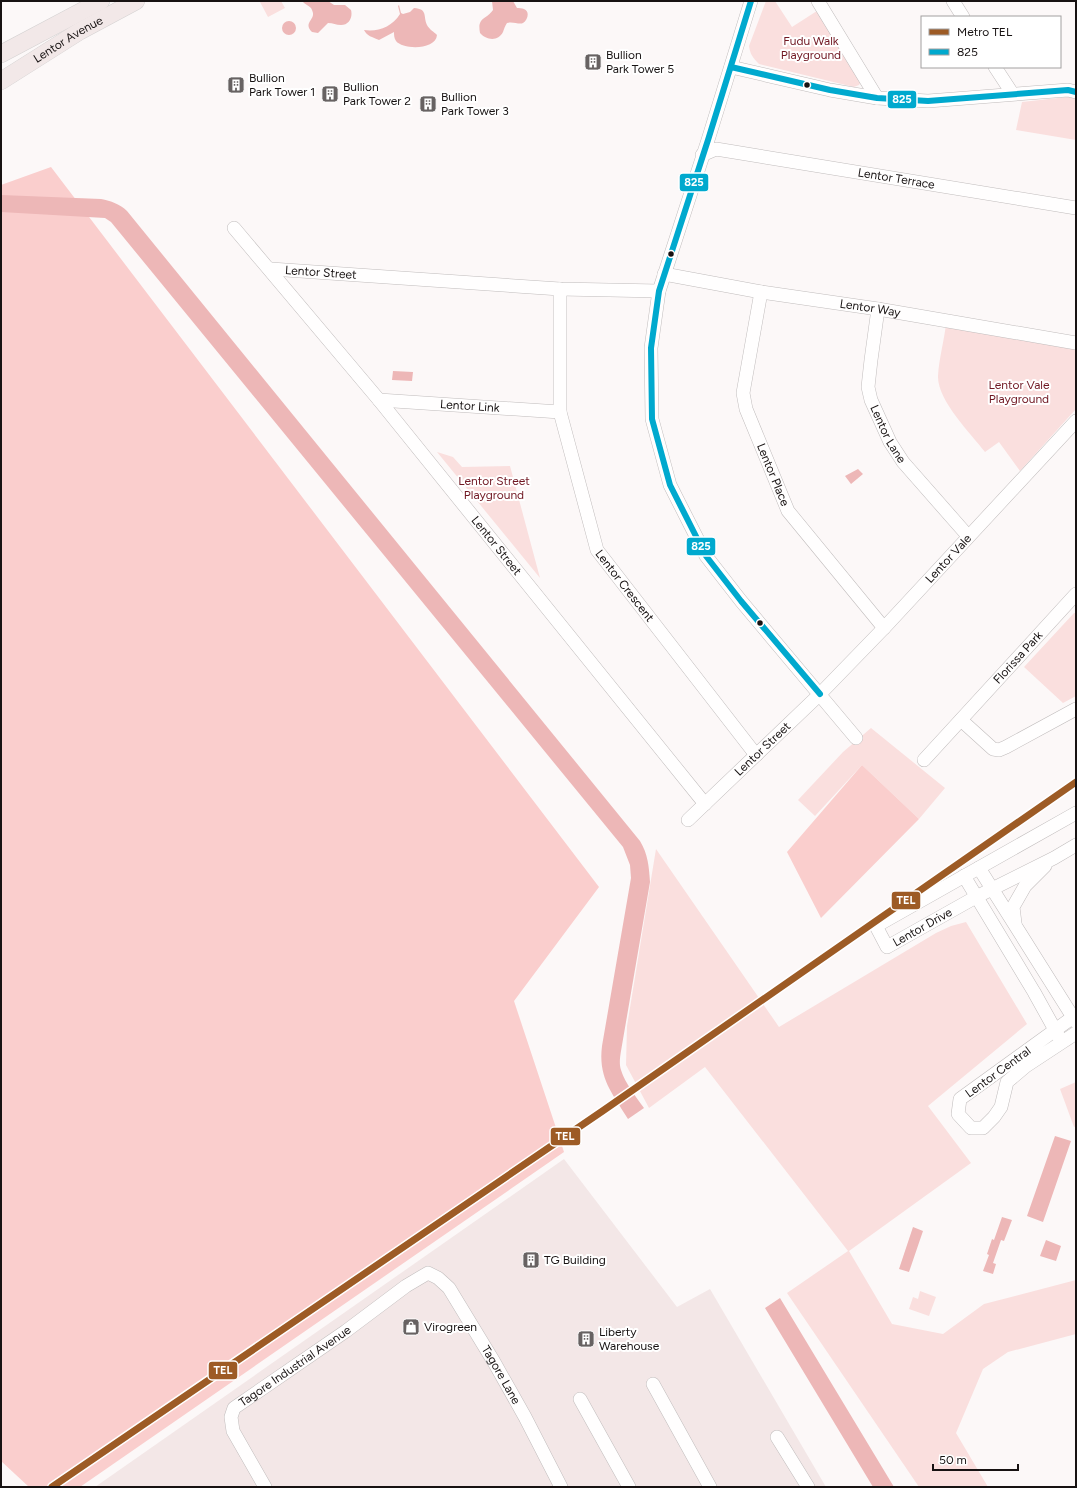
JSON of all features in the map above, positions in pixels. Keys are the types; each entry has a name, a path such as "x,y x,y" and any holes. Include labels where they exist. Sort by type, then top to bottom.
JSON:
{"main road":[{"name":"Lentor Avenue","path":"1,54 101,1"},
{"name":"Lentor Avenue","path":"1,81 80,32 136,1"}],"street":[{"path":"750,1 731,67 712,145 702,155 659,291 651,348 652,412 660,454 670,485 706,556 741,601 856,738"},
{"path":"818,1 876,98"},
{"path":"953,1 962,16"},
{"path":"731,67 830,90 876,98 928,100 1073,89"},
{"path":"996,68 1012,93"},
{"name":"Lentor Terrace","path":"712,145 1076,208"},
{"name":"Lentor Street","path":"234,228 379,400 705,804"},
{"name":"Lentor Street","path":"270,269 560,289 659,291"},
{"name":"Lentor Way","path":"664,274 761,292 878,309 1076,343"},
{"name":"Lentor Crescent","path":"560,289 560,412 597,550 756,755"},
{"name":"Lentor Place","path":"761,292 743,393 746,409 788,511 884,628"},
{"name":"Lentor Lane","path":"878,309 868,387 871,400 890,442 903,462 968,536"},
{"name":"Lentor Link","path":"379,400 560,412"},
{"name":"Lentor Vale","path":"820,694 884,628 1076,421"},
{"name":"Florissa Park","path":"924,760 1076,594"},
{"name":"Lentor Street","path":"688,820 820,694"},
{"path":"960,720 993,749 999,750 1076,709"},
{"name":"Lentor Drive","path":"1076,813 876,926 887,946 992,888 1054,858 1076,845"},
{"path":"1016,925 1014,907 1019,896 1025,886 1054,858"},
{"name":"Lentor Central","path":"979,868 1075,1018 1055,1030 960,1099 958,1114 971,1128 983,1128 1001,1107 1007,1082 1026,1066 1076,1033"},
{"path":"964,876 1062,1042"},
{"name":"Tagore Industrial Avenue","path":"265,1487 233,1431 231,1417 234,1408 346,1331 406,1286 428,1273"},
{"name":"Tagore Lane","path":"428,1273 438,1278 449,1288 494,1362 525,1417 561,1487"},
{"path":"653,1384 710,1487"},
{"path":"580,1399 629,1487"},
{"path":"777,1437 808,1487"}],"shaded area":[{"path":"302,1 328,1 334,5 345,5 351,10 351,18 344,25 328,23 318,33 312,32 308,26 313,13 310,7"},
{"path":"492,1 513,1 517,8 526,10 528,16 523,23 507,23 501,35 495,39 485,37 480,33 479,28 481,21 493,10"},
{"path":"399,5 401,13 403,14 410,12 414,8 423,11 427,25 437,35 431,44 419,47 405,46 396,41 394,38 394,32 379,40 365,32 364,30 384,28 397,19 400,14"},
{"path":"289,21 294,23 296,28 294,33 289,35 284,33 282,28 284,23"},
{"path":"51,167 599,887 514,1001 564,1152 80,1487 29,1487 1,1461 1,185"},
{"path":"1,195 101,199 115,203 127,211 640,841 649,866 650,882 620,1063 625,1080 644,1108 628,1119 612,1093 604,1076 601,1057 631,878 630,865 623,847 111,222 105,218 1,212"},
{"path":"393,371 413,372 412,381 392,380"},
{"path":"858,469 863,474 851,484 845,476"},
{"path":"862,765 919,819 821,918 787,852"},
{"path":"1055,1136 1071,1141 1043,1222 1027,1216"},
{"path":"564,1159 677,1307 710,1289 826,1487 95,1487"},
{"path":"1002,1217 1012,1220 1004,1241 1001,1240 993,1263 996,1264 993,1274 983,1271 989,1255 987,1254 992,1239 994,1240"},
{"path":"913,1227 923,1231 909,1272 899,1269"},
{"path":"1046,1240 1061,1246 1056,1261 1040,1256"},
{"path":"780,1298 894,1487 873,1487 765,1308"}],"green space":[{"path":"281,1 285,8 268,17 260,2"},
{"name":"Fudu Walk Playground","path":"766,1 775,1 792,27 820,9 862,80 859,85 854,87 759,64 752,56 749,46"},
{"path":"1076,96 1076,140 1016,130 1022,102"},
{"name":"Lentor Vale Playground","path":"946,324 1076,349 1076,409 1020,471 999,442 985,452 956,416 943,395 939,385 938,376"},
{"name":"Lentor Street Playground","path":"437,452 453,457 462,467 510,466 540,578"},
{"path":"1074,613 1076,613 1076,696 1063,703 1024,667"},
{"path":"871,728 945,788 919,819 862,765 815,816 798,800 843,752"},
{"path":"656,849 779,1027 936,933 951,926 966,922 1027,1024 928,1106 971,1163 849,1251 892,1324 943,1334 984,1304 1076,1280 1076,1334 1008,1352 983,1369 956,1433 988,1487 919,1487 787,1293 848,1251 705,1067 649,1108 626,1065 627,1026"},
{"path":"1076,1082 1076,1126 1074,1127 1060,1089"},
{"path":"920,1291 936,1297 929,1316 909,1309 913,1297 918,1299"}],"metro line":[{"name":"TEL","path":"52,1487 604,1110 1076,782"}],"transit line":[{"name":"825","path":"751,1 659,291 651,348 652,419 670,485 706,556 741,601 820,694"},
{"name":"825","path":"731,67 830,90 877,98 928,101 1068,90 1076,92"}],"place":[{"name":"Bullion Park Tower 5","path":"593,62"},
{"name":"Bullion Park Tower 1","path":"236,85"},
{"name":"Bullion Park Tower 2","path":"330,94"},
{"name":"Bullion Park Tower 3","path":"428,104"},
{"name":"TG Building","path":"531,1260"},
{"name":"Virogreen","path":"411,1327"},
{"name":"Liberty Warehouse","path":"586,1339"}]}
